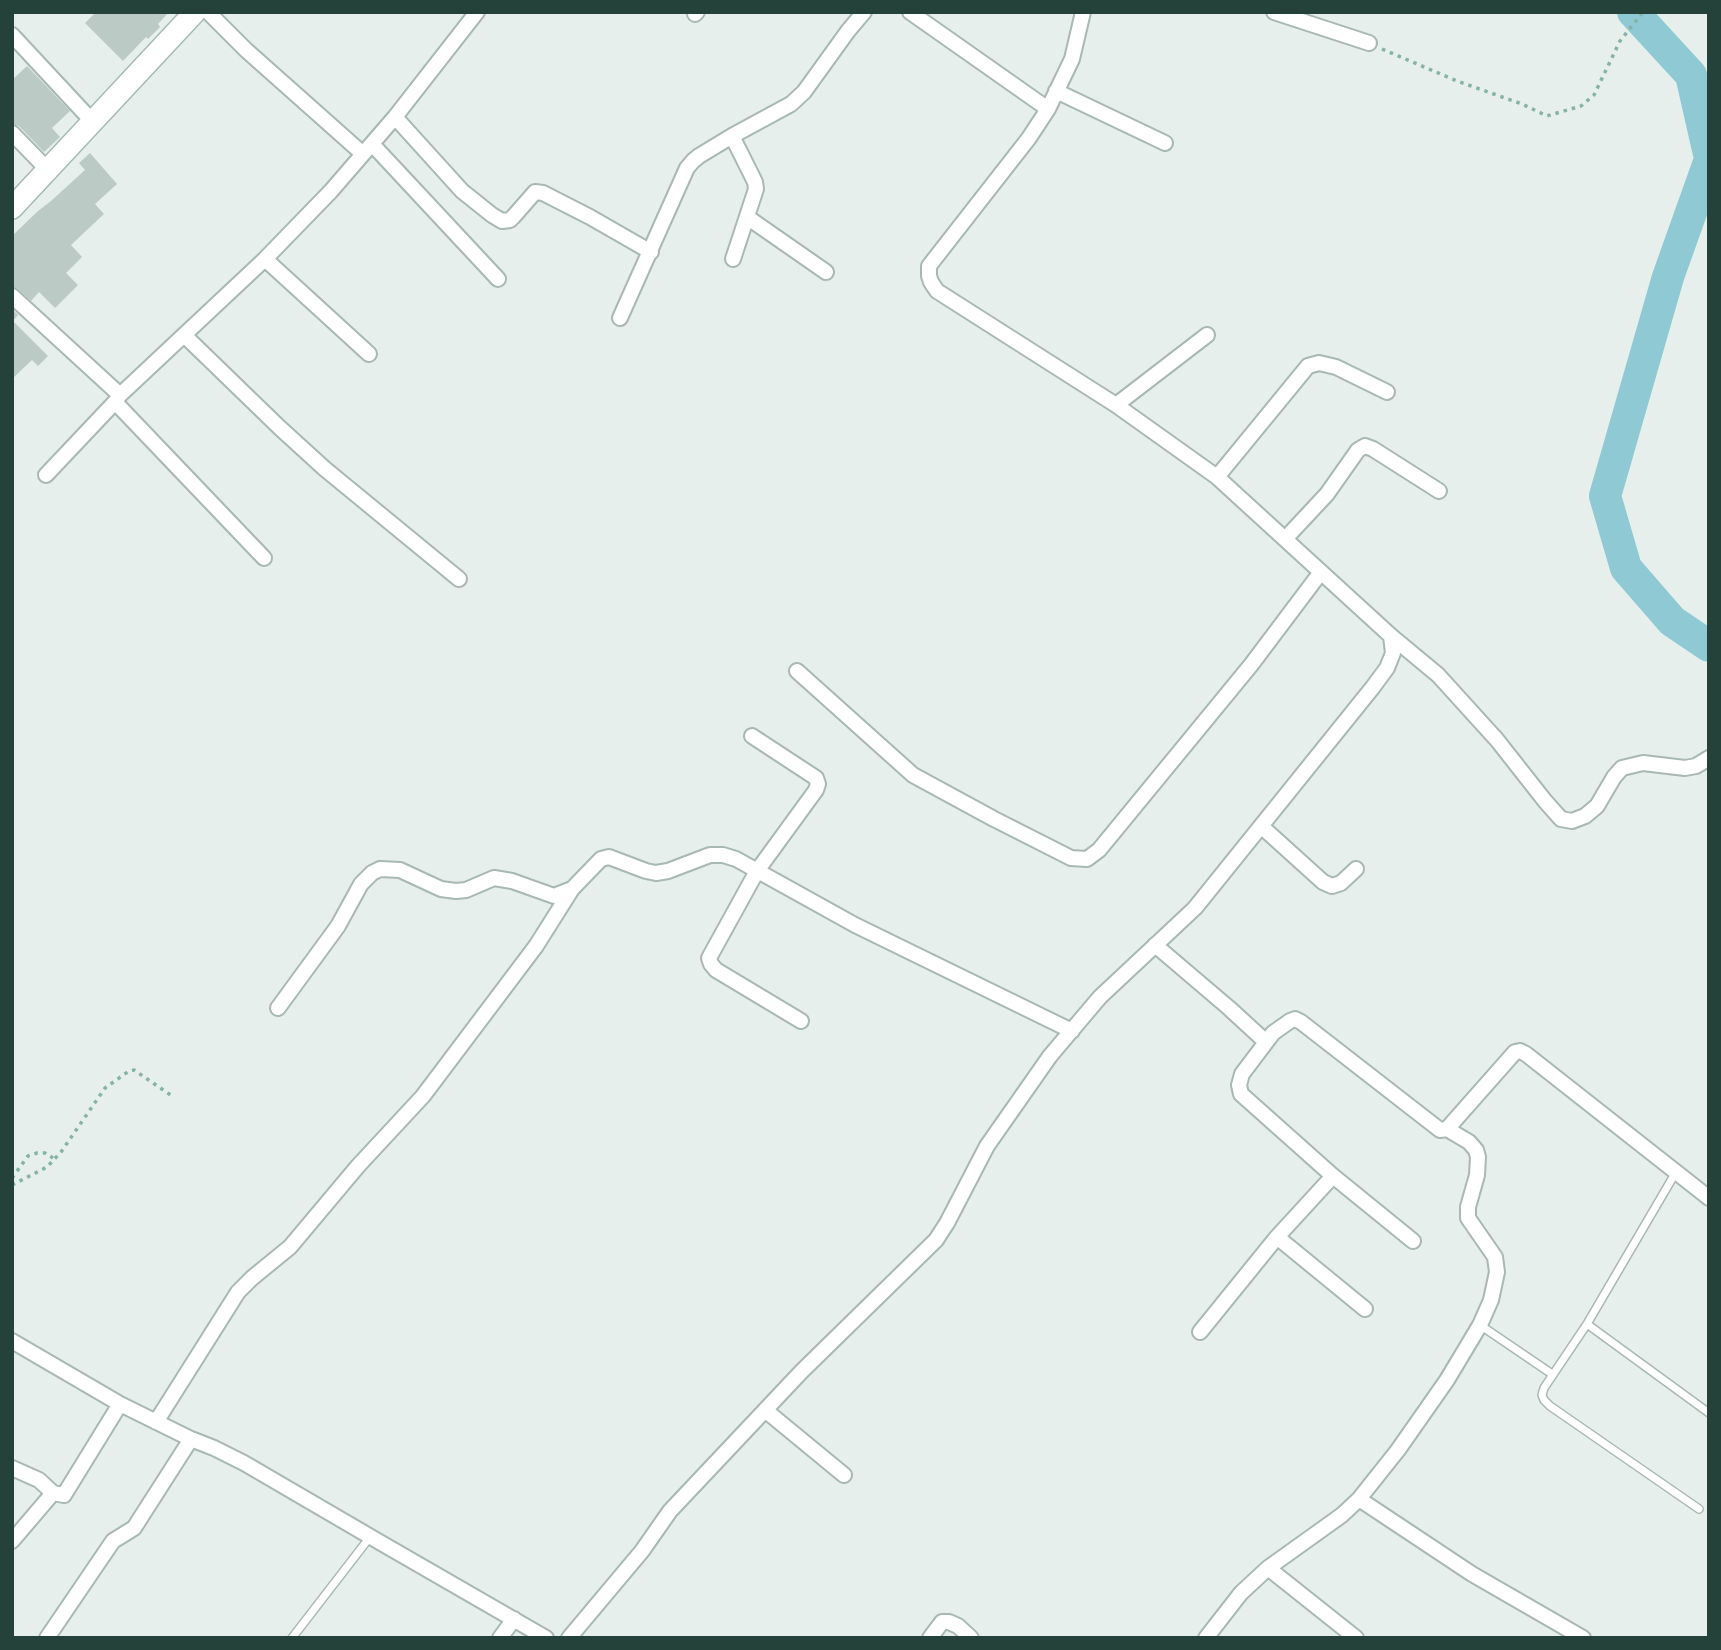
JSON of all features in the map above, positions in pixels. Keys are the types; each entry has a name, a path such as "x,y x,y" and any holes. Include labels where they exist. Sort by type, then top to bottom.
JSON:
{"main road":[{"path":"12,208 194,14"}],"street":[{"path":"46,475 118,399 265,259 331,191 395,117 477,12"},
{"path":"620,318 687,169 699,156 791,104 804,92 863,12"},
{"path":"910,12 1048,108"},
{"path":"1083,12 1072,59 1048,108 1029,138 929,266 929,276 937,291 1116,405 1217,477 1391,636 1438,675 1497,740 1561,819 1572,821 1585,816 1597,806 1622,768 1643,763 1685,768 1696,766 1709,758"},
{"path":"1274,12 1369,43"},
{"path":"194,14 246,50 367,149 498,279"},
{"path":"12,35 92,121"},
{"path":"1056,91 1165,143"},
{"path":"395,117 462,191 502,221 510,220 535,192 543,193 650,253"},
{"path":"12,133 47,169"},
{"path":"732,136 756,189 733,259"},
{"path":"747,217 826,272"},
{"path":"265,259 369,354"},
{"path":"12,296 118,399 264,558"},
{"path":"184,335 325,469 459,579"},
{"path":"1116,405 1207,335"},
{"path":"1217,477 1308,366 1318,363 1336,367 1387,392"},
{"path":"1285,539 1327,494 1358,450 1365,446 1439,491"},
{"path":"797,671 913,775 1071,858 1087,859 1099,850 1234,686 1321,572"},
{"path":"569,1638 642,1551 670,1511 802,1371 936,1240 988,1146 1050,1056 1100,997 1195,908 1387,668 1393,653 1391,636"},
{"path":"752,736 816,778 818,784 757,871 709,958 716,970 800,1021"},
{"path":"1261,826 1322,882 1332,886 1341,883 1356,869"},
{"path":"156,1422 238,1292 290,1247 358,1166 423,1096 536,946 572,888 601,859 609,857 656,873 710,855 736,859 855,925 1072,1031"},
{"path":"278,1008 338,926 362,884 380,869 400,870 441,890 466,890 494,878 512,881 554,896 572,888"},
{"path":"1155,945 1266,1042"},
{"path":"1206,1638 1241,1593 1268,1568 1342,1516 1398,1450 1447,1380 1480,1325 1491,1300 1497,1272 1495,1257 1468,1218 1468,1207 1477,1175 1476,1150 1469,1142 1447,1129 1440,1130 1311,1030 1295,1019 1290,1021 1273,1033 1242,1074 1238,1085 1241,1094 1333,1176 1413,1241"},
{"path":"1447,1129 1515,1052 1520,1051 1709,1198"},
{"path":"1200,1332 1277,1237 1333,1176"},
{"path":"1277,1237 1365,1309"},
{"path":"12,1340 120,1404 244,1463 546,1638"},
{"path":"12,1468 39,1480 53,1493 66,1493 120,1404"},
{"path":"765,1410 844,1475"},
{"path":"47,1638 113,1541 134,1528 191,1439"},
{"path":"12,1541 53,1493"},
{"path":"1359,1499 1472,1574 1583,1638"},
{"path":"1268,1568 1356,1638"},
{"path":"500,1638 514,1619"},
{"path":"930,1638 942,1622 958,1626 971,1638"}],"lane":[{"path":"1676,1171 1587,1324 1552,1374 1542,1395 1550,1406 1699,1509"},
{"path":"1587,1324 1709,1413"},
{"path":"1480,1325 1552,1374"},
{"path":"292,1638 370,1537"}],"path":[{"path":"1369,43 1546,116 1581,106 1594,95 1620,41 1643,12"},
{"path":"12,1185 47,1167 61,1152 105,1088 129,1071 134,1070 172,1096"},
{"path":"12,1178 29,1156 45,1153 53,1158"}],"building":[{"path":"96,12 169,12 158,24 160,27 148,39 146,37 123,61 85,23"},
{"path":"27,66 70,111 52,128 60,137 44,152 19,126 12,124 12,80"},
{"path":"90,153 117,184 95,204 104,214 71,245 82,257 66,273 78,285 55,308 39,292 31,301 12,287 12,236 85,170 79,163"},
{"path":"12,309 18,315 13,321 48,356 38,366 32,360 12,379"}],"waterway":[{"path":"1633,12 1691,75 1709,154"},
{"path":"1709,162 1668,277 1605,496 1626,568 1672,621 1709,646"}]}
